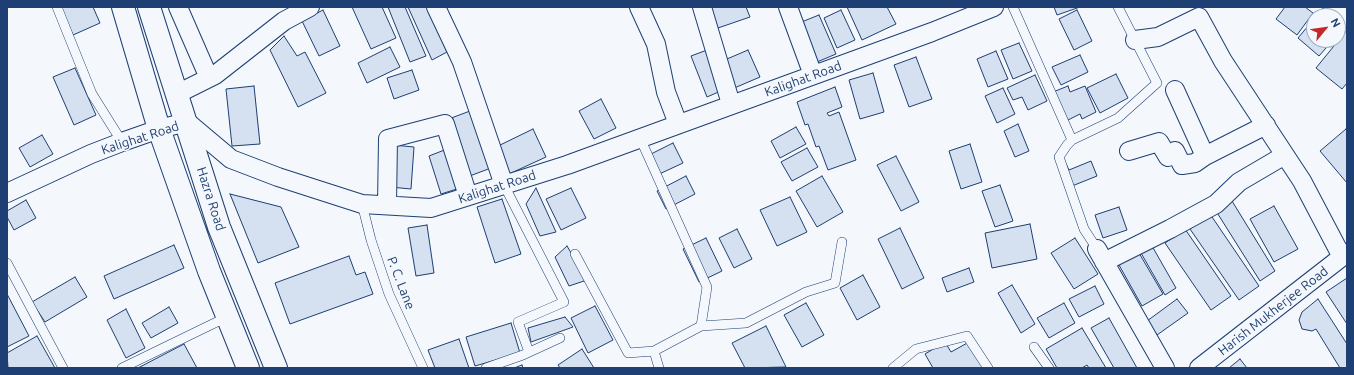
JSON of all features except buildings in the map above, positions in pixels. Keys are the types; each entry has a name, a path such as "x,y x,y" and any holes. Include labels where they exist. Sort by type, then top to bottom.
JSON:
{"main road":[{"name":"Hazra Road","path":"123,7 131,28 159,129 209,271 248,368"},
{"name":"Hazra Road","path":"153,16 219,227 276,368"}],"street":[{"path":"178,7 209,78"},
{"path":"436,7 462,62 504,185"},
{"path":"639,7 656,44 666,92 678,124"},
{"path":"702,7 731,104"},
{"path":"788,7 813,75"},
{"name":"Kalighat Road","path":"7,193 122,142 159,129 187,122 231,159 362,204 431,208 567,165 994,7"},
{"path":"177,94 209,78 299,10"},
{"path":"1135,40 1158,37 1199,17 1223,61 1302,181 1345,258"},
{"path":"1175,90 1205,156"},
{"path":"387,206 388,139 445,124 468,196"},
{"path":"1129,151 1159,142 1168,157 1175,151 1182,165 1195,163 1205,156 1266,126"},
{"path":"1165,368 1100,255 1170,229 1216,204 1239,182 1285,155"},
{"name":"Harish Mukherjee Road","path":"1199,368 1345,258"}],"lane":[{"path":"57,7 92,94 122,142"},
{"path":"1013,7 1072,140"},
{"path":"1100,255 1084,229 1059,157 1067,144 1072,140 1118,118 1156,83 1118,7"},
{"path":"640,138 707,287 701,326"},
{"path":"504,185 564,302 518,322 529,352"},
{"name":"P. C. Lane","path":"362,204 371,240 389,294 423,368"},
{"path":"575,254 628,353 654,351 701,326 746,323 806,292 835,282 842,242"},
{"path":"7,263 63,368"},
{"path":"122,368 227,317"},
{"path":"894,368 916,349 967,336 988,368"},
{"path":"486,368 529,352 560,338"},
{"path":"1034,347 1049,368"},
{"path":"654,351 659,368"}]}
